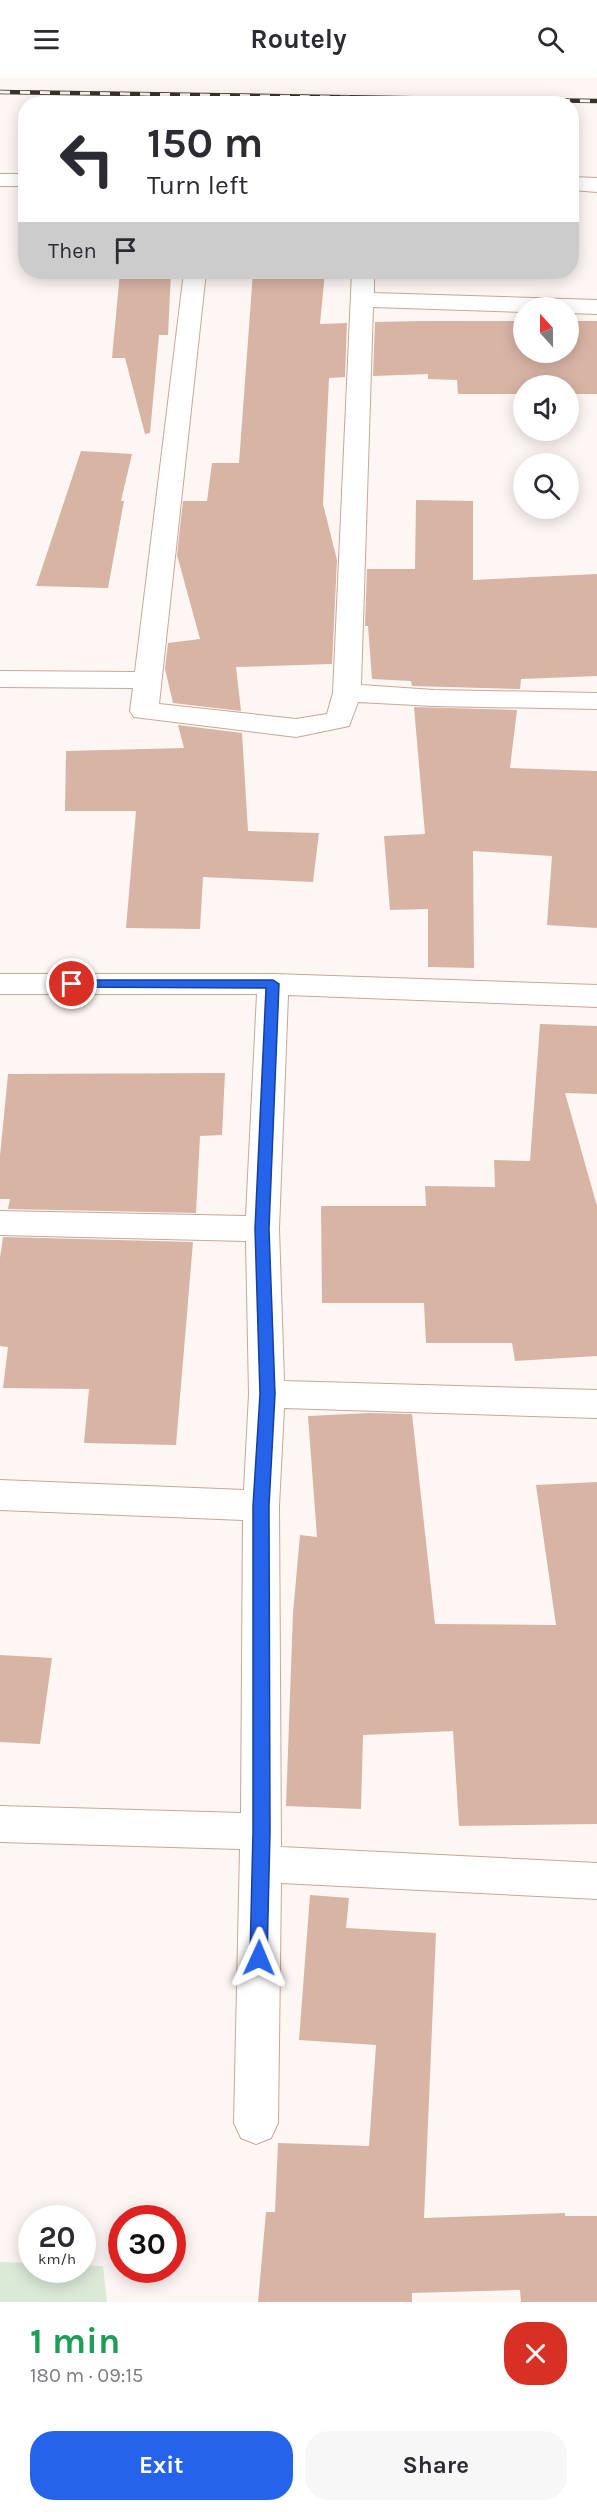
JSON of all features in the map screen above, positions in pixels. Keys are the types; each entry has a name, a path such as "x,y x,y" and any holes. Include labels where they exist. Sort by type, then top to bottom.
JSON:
{"street":[{"path":"0,180 18,180"},
{"path":"579,184 597,184"},
{"path":"194,279 144,711 296,728 339,720 347,693 362,279"},
{"path":"361,300 597,307"},
{"path":"0,679 147,680"},
{"path":"347,693 434,698 597,701"},
{"path":"0,984 273,984 597,996"},
{"path":"256,2123 261,1848 261,1506 267,1394 262,1229 273,984"},
{"path":"0,1223 262,1229"},
{"path":"267,1394 597,1404"},
{"path":"0,1495 261,1506"},
{"path":"0,1824 597,1881"}],"green space":[{"path":"0,2262 18,2263 18,2283 96,2283 96,2266 103,2266 107,2302 0,2302"}],"building":[{"path":"119,279 171,279 168,335 159,335 150,433 145,434 125,358 112,358"},
{"path":"252,279 324,279 320,324 347,323 345,377 329,378 323,504 337,560 332,664 236,667 241,711 173,703 165,669 168,643 200,639 177,555 183,501 207,501 212,463 239,463"},
{"path":"513,321 513,363 579,363 579,321 597,321 597,394 579,394 579,375 513,375 513,394 458,394 457,380 428,379 428,374 373,376 375,322"},
{"path":"81,451 132,454 121,501 124,501 108,588 36,586"},
{"path":"416,500 473,501 473,580 597,574 597,676 521,679 520,689 412,686 411,681 372,679 368,626 365,626 367,569 415,569"},
{"path":"414,707 517,710 510,768 597,771 597,928 547,925 552,856 473,851 474,968 428,967 428,909 390,910 384,836 425,834"},
{"path":"178,725 242,733 248,831 319,833 313,882 203,877 200,929 126,928 136,811 65,811 66,751 184,748"},
{"path":"540,1024 597,1026 597,1094 565,1093 597,1206 597,1356 515,1361 512,1343 426,1343 424,1303 322,1303 321,1206 426,1206 425,1186 495,1187 494,1160 530,1161"},
{"path":"225,1073 222,1135 200,1136 196,1213 8,1209 10,1199 0,1199 0,1156 8,1074"},
{"path":"3,1237 193,1242 176,1445 84,1443 89,1389 3,1388 8,1347 0,1346 0,1258"},
{"path":"369,1413 412,1414 435,1624 556,1625 536,1485 597,1482 597,1824 459,1826 453,1731 363,1735 361,1809 286,1806 293,1613 300,1535 317,1537 308,1416"},
{"path":"0,1655 52,1658 40,1744 0,1742"},
{"path":"310,1895 349,1898 346,1928 436,1933 424,2218 565,2213 565,2216 597,2216 597,2302 521,2302 520,2290 412,2293 412,2302 258,2302 266,2212 275,2212 278,2143 369,2146 376,2045 299,2040"}],"railway":[{"path":"0,92 265,96"},
{"path":"579,101 597,101"}],"route":[{"path":"72,984 273,984 262,1229 267,1394 261,1506 259,1958"}]}
